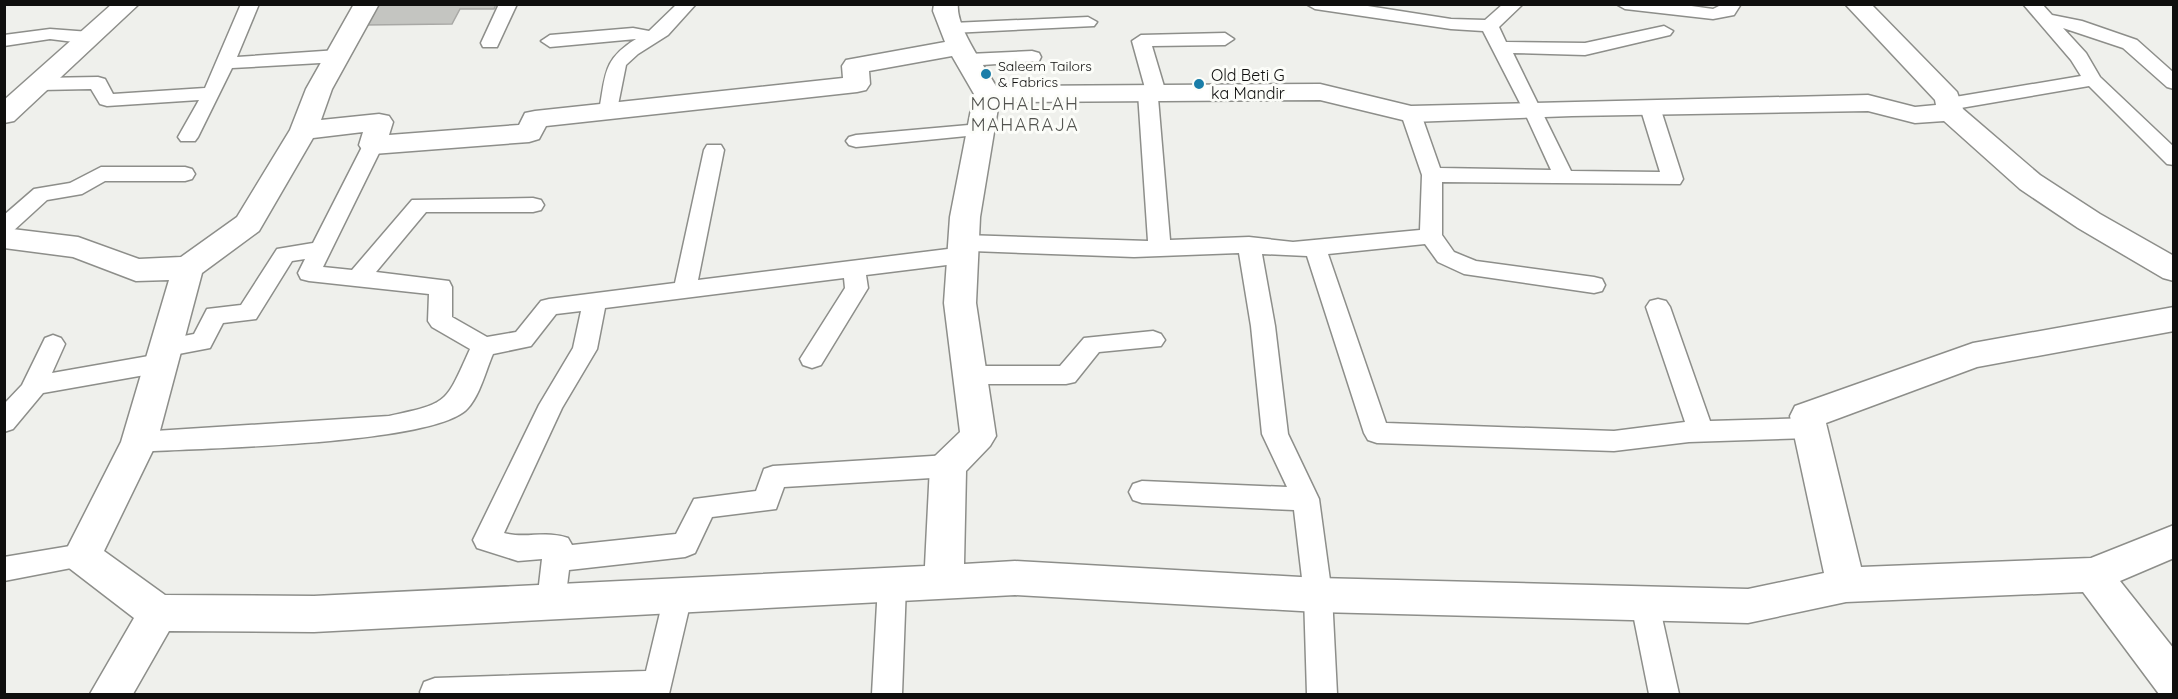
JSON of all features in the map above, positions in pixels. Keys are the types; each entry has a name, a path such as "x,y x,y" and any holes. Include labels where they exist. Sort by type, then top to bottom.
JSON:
{"street":[{"path":"4,115 127,4"},
{"path":"4,238 78,247 136,270 188,268 248,224 304,130 319,89 367,4"},
{"path":"1857,4 1948,98 1950,108 2030,182 2089,221 2174,270"},
{"path":"304,130 379,122 373,145 529,133 535,119 857,84 855,66 956,35 987,94 965,217 960,303 978,436 948,466 944,582"},
{"path":"987,94 1320,92 1411,114 1533,109 1868,103 1915,115 1950,108"},
{"path":"188,268 139,442 82,556 158,613 314,614 1015,578 1318,596 1748,606 1846,585 2093,575 2174,541"},
{"path":"1846,585 1807,416 1973,355 2174,319"},
{"path":"2093,575 2174,682"},
{"path":"111,694 158,613"}],"lane":[{"path":"188,137 212,93 250,4"},
{"path":"490,43 508,4"},
{"path":"609,111 616,64 631,50 662,31 687,4"},
{"path":"1315,4 1451,24 1489,26 1514,4"},
{"path":"1365,11 1396,4"},
{"path":"1473,4 1489,26 1533,109 1564,177"},
{"path":"1625,4 1713,14 1728,11 1732,4"},
{"path":"2037,12 2079,57 2093,80 2174,159"},
{"path":"2037,12 2130,44 2174,82"},
{"path":"956,35 1088,22"},
{"path":"1500,47 1585,49 1664,31"},
{"path":"550,41 633,33 652,37"},
{"path":"4,41 50,34 90,38"},
{"path":"956,35 1032,57"},
{"path":"1160,249 1152,93 1141,41 1225,39"},
{"path":"225,63 338,56"},
{"path":"1950,108 2093,80"},
{"path":"40,84 98,83 107,100 212,93"},
{"path":"1431,175 1673,179 1650,107"},
{"path":"1411,114 1431,175 1431,236 1446,257 1472,268 1594,285"},
{"path":"856,141 980,130"},
{"path":"373,145 309,273 441,287 440,321 484,346 523,340 549,307 853,268 963,249 1160,249 1249,245 1293,250 1431,236"},
{"path":"685,289 714,150"},
{"path":"4,227 41,194 75,189 101,174 185,174"},
{"path":"358,278 420,205 533,205"},
{"path":"1249,245 1263,326 1275,434 1306,499 1318,596 1322,694"},
{"path":"1315,248 1377,433 1614,441 1701,432 1810,428"},
{"path":"34,385 164,355 202,342 215,315 248,313 285,254 320,250"},
{"path":"812,358 857,288 853,268"},
{"path":"551,602 558,546 518,549 487,540 551,405 585,349 595,301"},
{"path":"1658,307 1701,432"},
{"path":"969,375 1066,375 1092,344 1154,340"},
{"path":"4,422 34,385 52,344"},
{"path":"139,442 389,426 435,416 459,402 484,346"},
{"path":"557,560 685,545 703,507 767,501 773,477 948,466"},
{"path":"1143,492 1306,499"},
{"path":"4,569 82,556"},
{"path":"887,694 892,585"},
{"path":"435,692 658,685 678,596"},
{"path":"1644,604 1664,694"}],"building":[{"path":"379,4 496,4 494,9 460,9 452,24 366,25"}],"place":[{"name":"Saleem Tailors & Fabrics","path":"986,74"},
{"name":"Old Beti G ka Mandir","path":"1199,84"}],"district":[{"name":"MOHALLAH MAHARAJA","path":"1025,113"}]}
